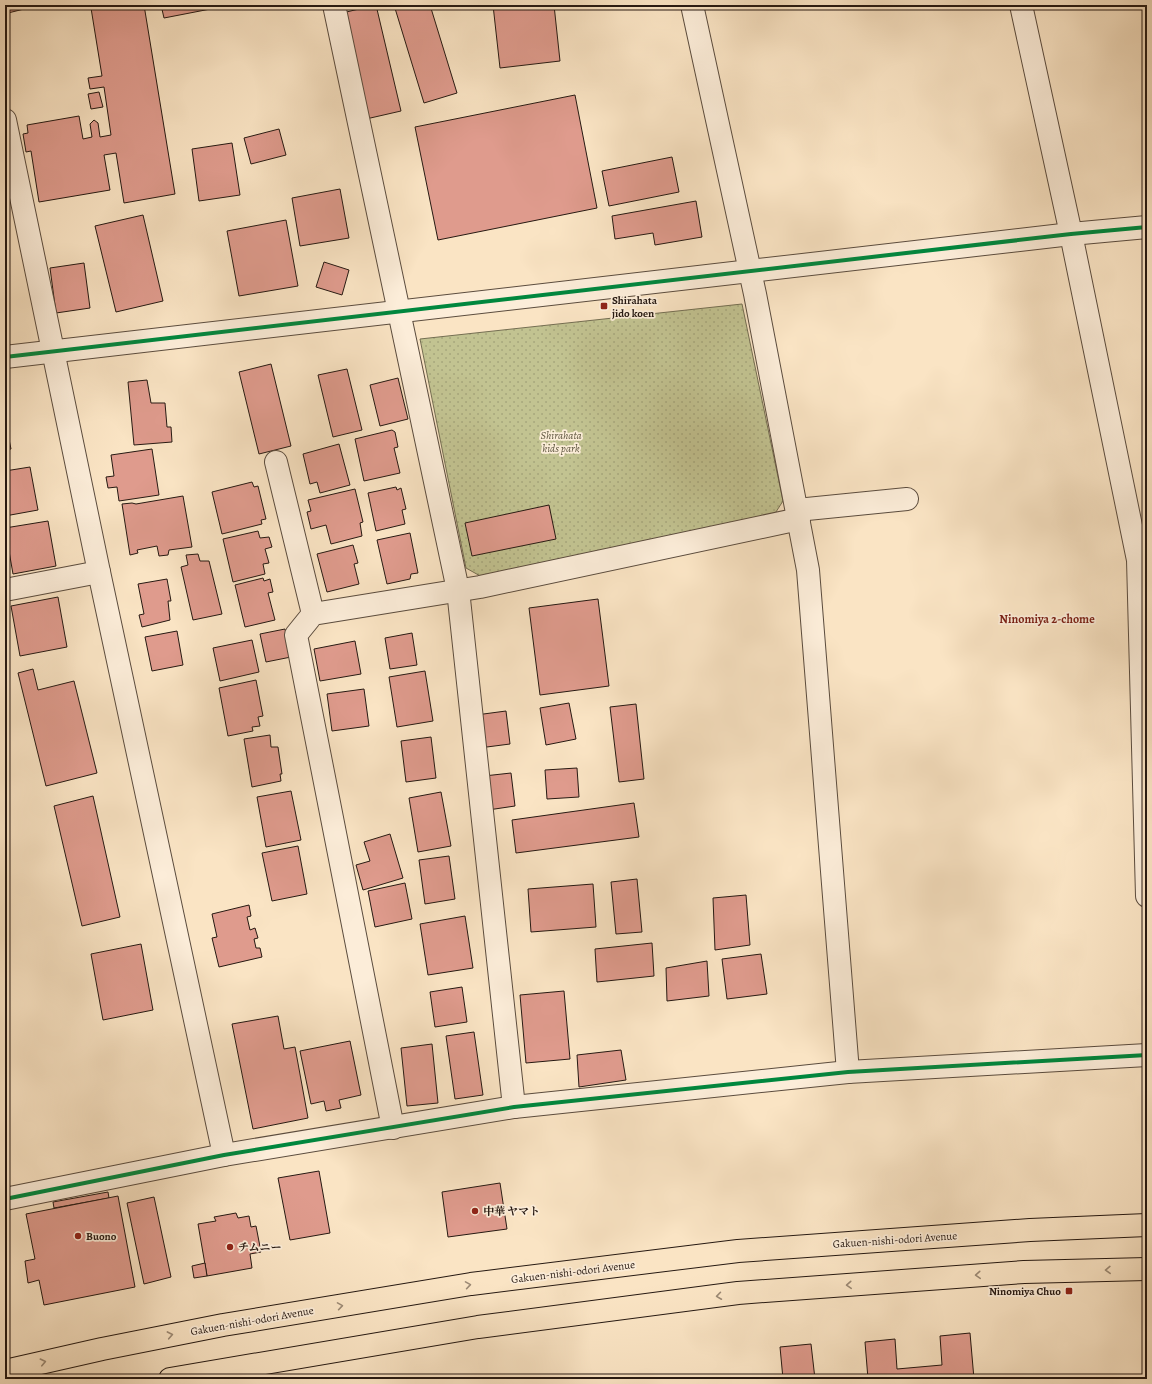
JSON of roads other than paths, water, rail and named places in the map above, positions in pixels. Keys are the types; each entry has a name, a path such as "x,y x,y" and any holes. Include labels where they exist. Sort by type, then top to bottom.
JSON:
{"main road":[{"name":"Gakuen-nishi-odori Avenue","path":"5,1371 102,1348 223,1325 471,1284 738,1251 1030,1230 1147,1225"},
{"path":"170,1379 478,1327 738,1293 1024,1272 1147,1269"}],"street":[{"path":"334,5 458,590 514,1107"},
{"path":"692,5 750,271 808,570 848,1072"},
{"path":"1021,5 1142,562 1147,896"},
{"path":"5,120 99,572 224,1156"},
{"path":"5,357 1071,234 1147,227"},
{"path":"276,462 313,614"},
{"path":"393,1128 296,635 313,614 488,585 798,515 907,499"},
{"path":"5,590 99,572"},
{"path":"5,1199 224,1156 514,1107 848,1072 1147,1055"}],"place":[{"name":"Shirahata jido koen","path":"604,306"},
{"name":"中華 ヤマト","path":"475,1211"},
{"name":"Buono","path":"78,1236"},
{"name":"チムニー","path":"230,1247"},
{"name":"Ninomiya Chuo","path":"1069,1291"}],"district":[{"name":"Ninomiya 2-chome","path":"1047,619"}],"park label":[{"name":"Shirahata kids park","path":"561,441"}]}
